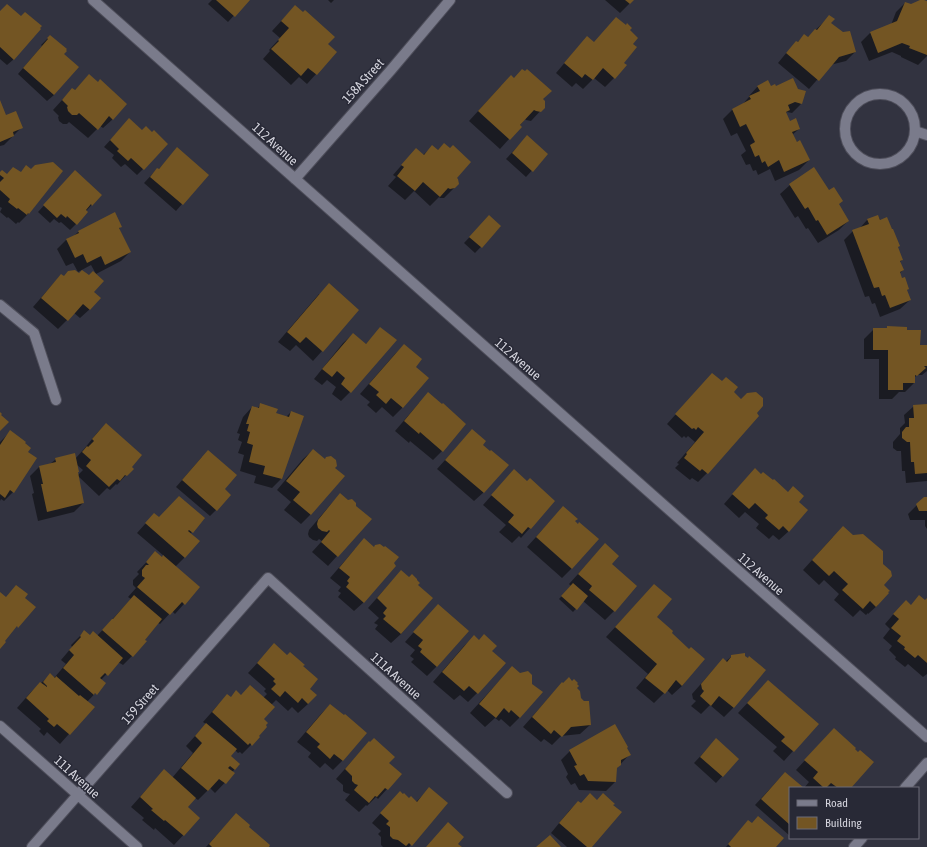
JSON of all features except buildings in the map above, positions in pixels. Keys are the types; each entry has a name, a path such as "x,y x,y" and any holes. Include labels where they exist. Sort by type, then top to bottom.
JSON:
{"street":[{"name":"112 Avenue","path":"93,0 927,737"},
{"name":"158A Street","path":"295,179 391,70 450,0"},
{"path":"881,94 893,96 907,106 913,116 915,131 912,143 905,154 888,163 878,164 866,161 854,152 846,136 846,124 849,113 856,104 864,98 881,94"},
{"path":"915,131 927,135"},
{"path":"0,304 34,333 56,400"},
{"name":"111A Avenue","path":"268,578 507,793"},
{"name":"159 Street","path":"32,847 268,578"},
{"name":"111 Avenue","path":"0,726 137,847"},
{"path":"906,787 927,763"},
{"path":"854,847 861,839"}]}
